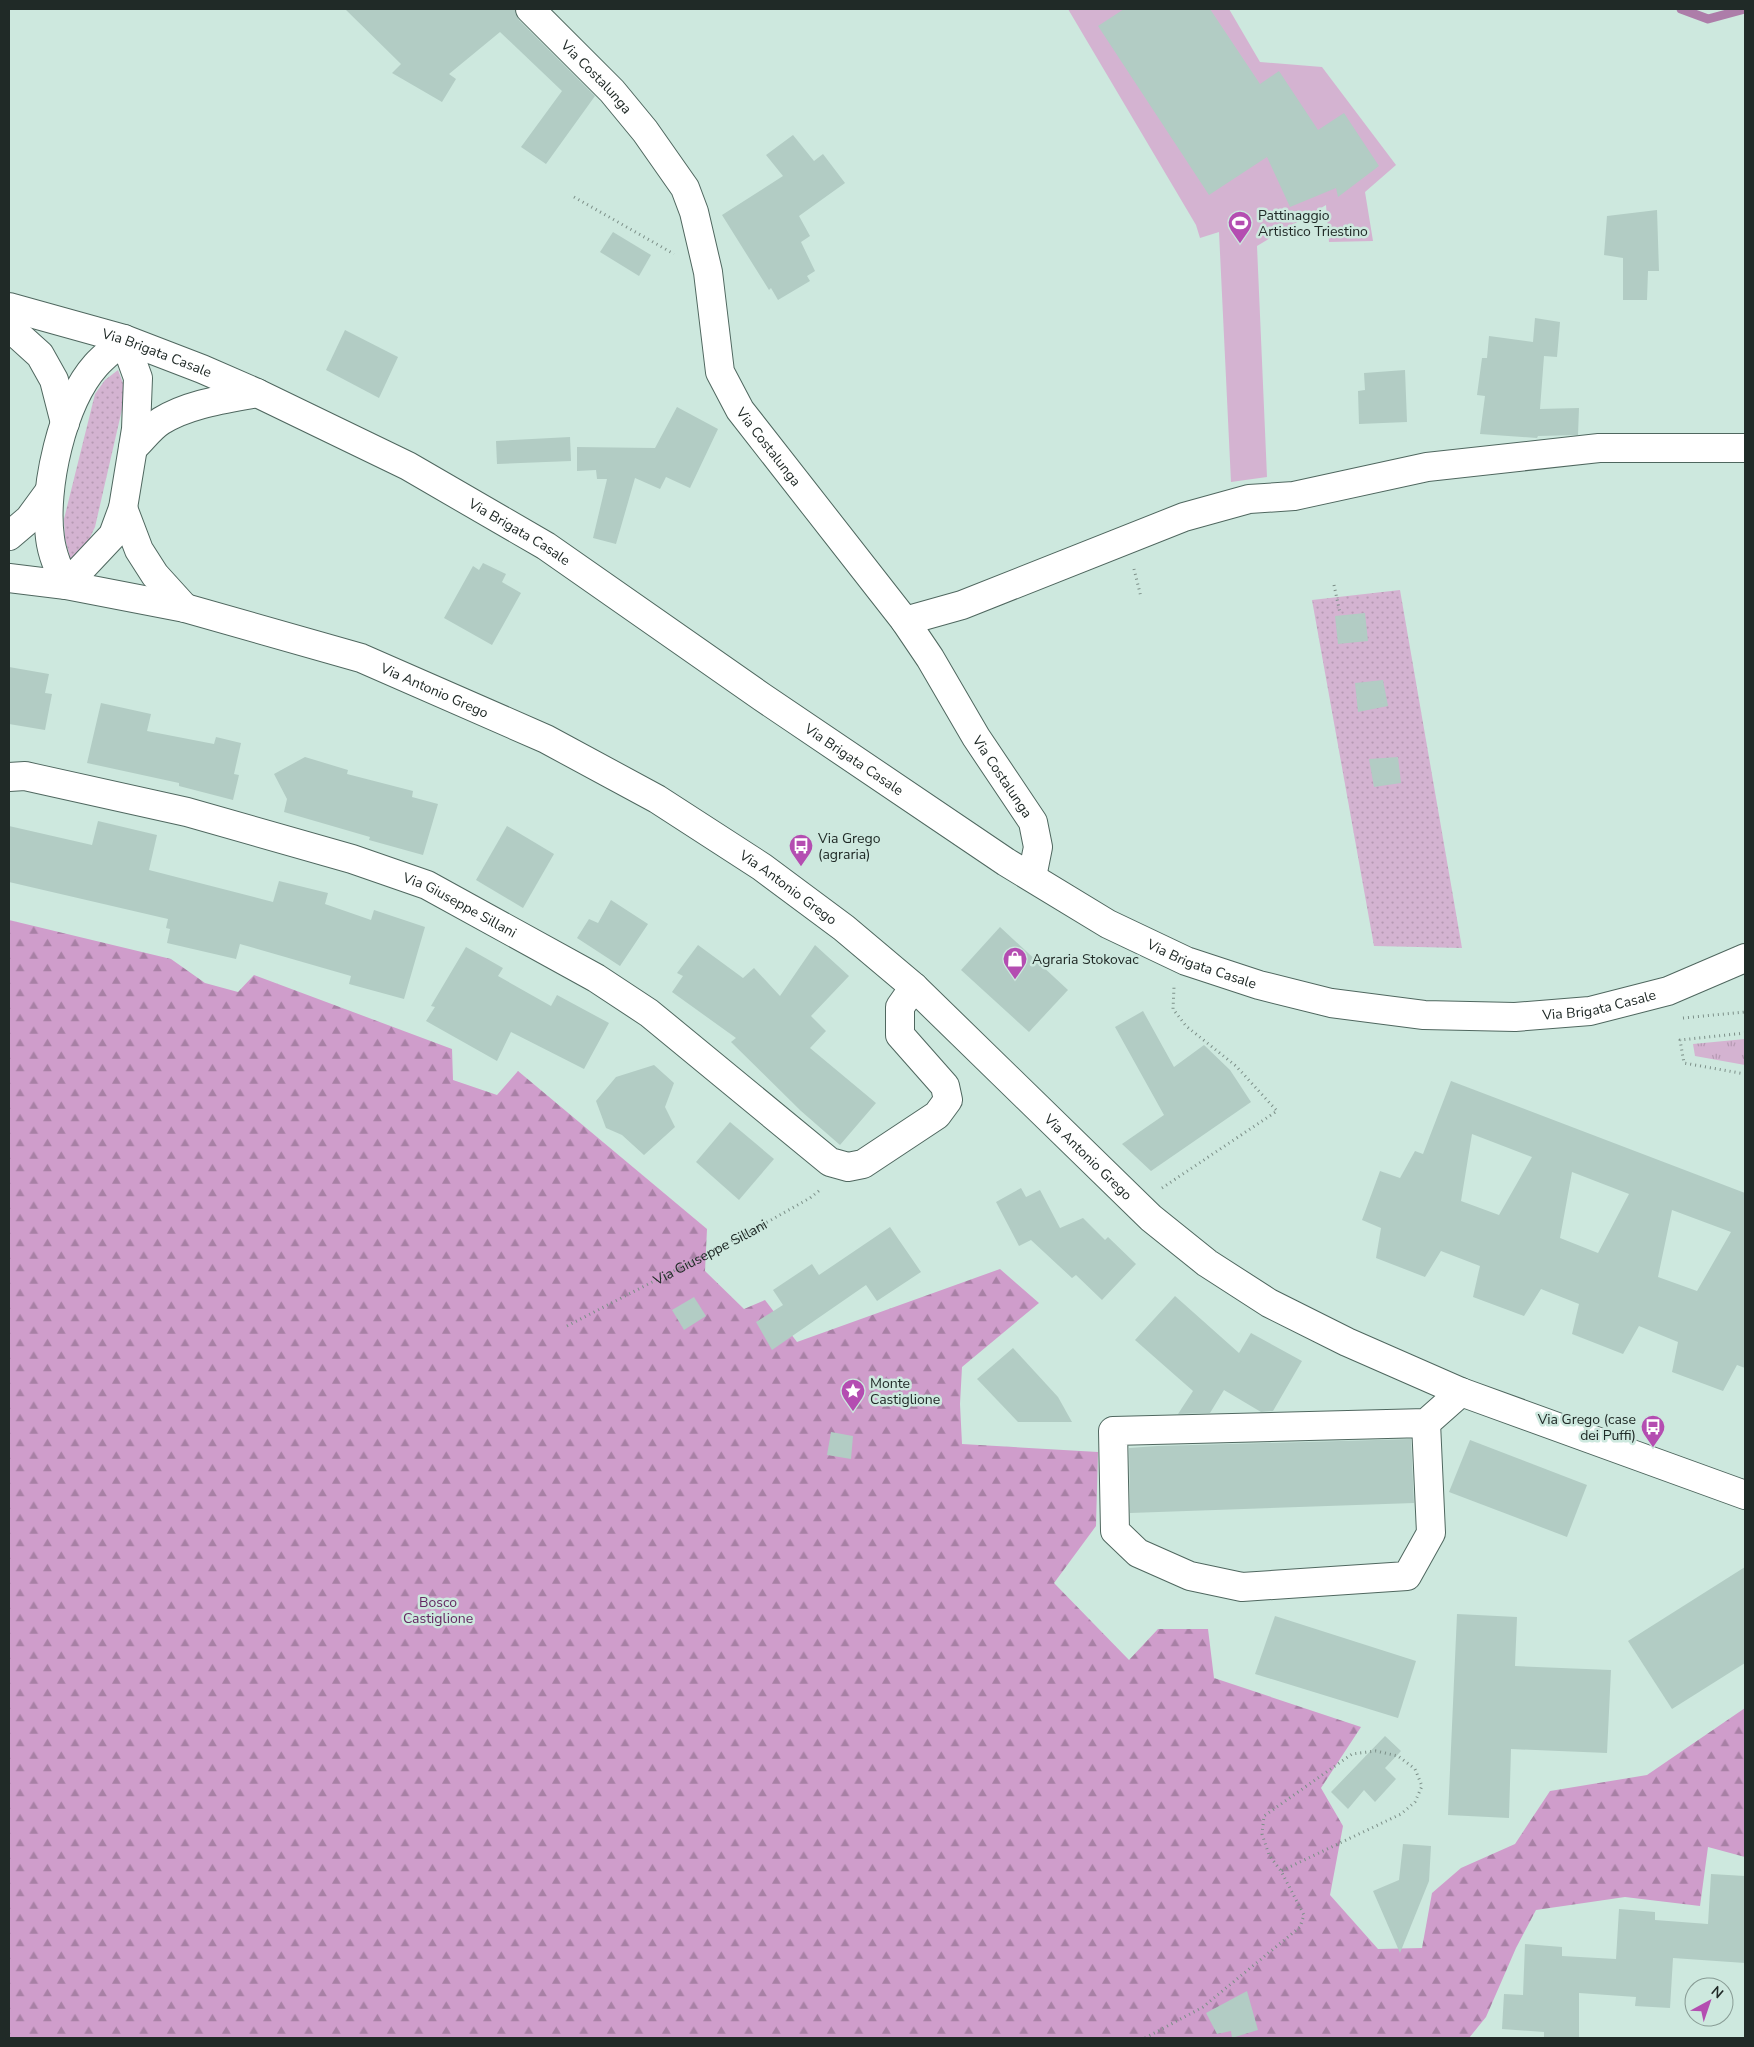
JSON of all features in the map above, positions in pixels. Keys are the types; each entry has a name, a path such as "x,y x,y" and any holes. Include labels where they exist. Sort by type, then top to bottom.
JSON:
{"street":[{"name":"Via Costalunga","path":"530,9 612,91 645,131 685,188 694,212 708,272 720,372 740,410 905,621 930,658 976,737 1033,822 1038,847 1032,878"},
{"name":"Via Brigata Casale","path":"9,307 124,339 257,393 408,466 546,546 762,696 1032,878 1108,924 1186,961 1259,986 1331,1003 1424,1015 1515,1017 1590,1012 1668,991 1745,958"},
{"path":"9,327 40,355 54,380 65,423"},
{"path":"124,339 138,378 136,429 123,508 113,535 66,585 55,562 50,538 48,493 65,423 76,398 95,366 124,339"},
{"path":"133,448 160,422 167,418 216,401 257,393"},
{"path":"905,621 962,605 1184,517 1249,499 1294,496 1427,467 1600,448 1745,448"},
{"path":"9,536 29,519 48,493"},
{"path":"123,508 139,550 155,575 185,608"},
{"name":"Via Antonio Grego","path":"9,578 66,585 185,608 361,658 546,739 657,799 762,867 844,928 914,987 1152,1218 1207,1263 1278,1307 1347,1342 1461,1392 1745,1495"},
{"name":"Via Giuseppe Sillani","path":"9,777 24,776 188,812 352,859 427,885 596,978 649,1013 830,1162 848,1167"},
{"path":"848,1167 863,1164 883,1153 937,1115 948,1100 945,1086 900,1035 900,1007 914,987"},
{"path":"1426,1423 1431,1532 1407,1576 1242,1587 1190,1576 1138,1553 1115,1531 1113,1431 1426,1423 1461,1392"}],"path":[{"path":"574,197 708,272"},
{"path":"1334,585 1340,613"},
{"path":"1162,1189 1277,1111 1236,1066 1186,1026 1173,1009 1173,990 1186,961"},
{"path":"1745,1033 1680,1040 1684,1063 1745,1074"},
{"name":"Via Giuseppe Sillani","path":"567,1326 786,1212 810,1198 848,1167"},
{"path":"1145,2038 1170,2027 1203,2007 1300,1927 1304,1915 1281,1871 1269,1855 1262,1834 1264,1816 1352,1754 1376,1751 1398,1756 1415,1769 1422,1786 1415,1802 1401,1814 1281,1871"}],"green space":[{"name":"Pattinaggio Artistico Triestino","path":"1068,9 1229,9 1260,62 1322,67 1396,165 1365,192 1373,241 1329,242 1326,205 1257,246 1267,477 1231,482 1219,232 1200,238 1196,225"},
{"path":"118,370 124,386 123,405 95,527 86,546 71,561 65,539 64,519 95,394 105,380"},
{"path":"1400,590 1462,948 1374,946 1312,600"},
{"name":"Bosco Castiglione","path":"9,920 171,959 205,983 238,992 254,975 452,1049 453,1080 497,1095 518,1071 707,1229 705,1271 744,1309 765,1300 797,1342 1000,1269 1039,1303 962,1367 960,1404 962,1444 1098,1452 1096,1526 1054,1583 1129,1660 1158,1629 1208,1629 1214,1678 1361,1727 1321,1788 1343,1826 1330,1895 1378,1949 1422,1948 1432,1893 1461,1868 1515,1844 1550,1791 1647,1775 1745,1708 1745,1857 1708,1847 1700,1906 1625,1897 1536,1910 1516,1948 1486,2017 1469,2038 9,2038"},
{"path":"1745,1039 1745,1065 1695,1056 1693,1044"}],"building":[{"path":"345,9 515,9 519,20 595,96 546,164 521,147 562,91 500,32 449,74 456,79 442,102 392,73 401,64"},
{"path":"1124,9 1210,9 1260,84 1279,71 1318,130 1344,113 1379,166 1338,197 1336,188 1290,207 1267,157 1209,195 1098,26"},
{"path":"793,135 814,161 823,154 845,183 799,216 810,236 801,242 815,271 807,276 810,281 778,300 771,288 769,290 722,215 783,176 766,155"},
{"path":"1657,210 1659,271 1648,271 1647,300 1623,300 1623,258 1604,255 1607,216"},
{"path":"613,232 651,255 639,276 600,252"},
{"path":"1535,318 1560,322 1557,357 1544,356 1540,409 1579,408 1578,435 1538,436 1537,438 1480,434 1485,396 1477,395 1482,358 1487,358 1489,336 1533,342"},
{"path":"345,330 398,357 379,398 326,370"},
{"path":"1405,370 1407,422 1359,424 1358,391 1365,390 1364,373"},
{"path":"677,407 718,429 690,488 666,477 660,489 635,478 616,544 593,538 607,479 597,479 596,470 577,471 577,447 655,448"},
{"path":"570,437 571,461 497,464 496,441"},
{"path":"483,563 506,574 502,582 521,593 492,645 444,618 473,566 479,570"},
{"path":"1365,613 1368,641 1338,644 1335,616"},
{"path":"9,667 49,674 45,693 52,694 45,730 9,724"},
{"path":"1383,680 1388,706 1358,712 1355,683"},
{"path":"101,703 151,714 147,731 214,744 216,737 241,743 234,774 239,775 233,800 179,786 179,783 87,763"},
{"path":"305,757 348,770 347,774 413,791 412,797 438,804 423,855 369,840 370,837 284,812 287,799 274,774"},
{"path":"1398,757 1401,783 1374,787 1369,759"},
{"path":"98,821 157,835 149,870 273,902 279,881 328,893 325,904 371,920 374,910 425,927 404,999 349,984 351,976 240,944 236,959 167,943 170,929 166,928 168,919 9,882 9,826 92,845"},
{"path":"507,826 554,854 523,908 476,880"},
{"path":"611,900 648,924 620,966 577,938 589,919 598,923"},
{"name":"Agraria Stokovac","path":"1000,927 1068,990 1029,1032 961,970"},
{"path":"698,945 743,978 754,968 780,996 815,945 849,976 811,1016 826,1031 810,1048 876,1103 840,1145 801,1111 731,1042 736,1038 672,992 683,976 677,973"},
{"path":"466,947 503,968 498,976 551,1006 557,995 609,1023 584,1069 511,1032 497,1061 426,1021 435,1007 431,1006"},
{"path":"1143,1011 1174,1067 1204,1045 1230,1070 1251,1102 1151,1171 1122,1144 1164,1115 1115,1027"},
{"path":"654,1065 674,1083 665,1107 675,1127 644,1155 622,1135 606,1128 596,1101 616,1077"},
{"path":"1451,1081 1745,1193 1745,1368 1737,1365 1723,1391 1672,1372 1678,1342 1639,1326 1623,1354 1572,1334 1579,1304 1541,1289 1524,1316 1473,1297 1480,1266 1441,1251 1425,1277 1376,1258 1381,1228 1362,1220 1380,1171 1400,1178 1415,1151 1423,1154","holes":["1472,1134 1532,1157 1499,1215 1461,1201","1572,1172 1629,1194 1598,1253 1560,1238","1672,1210 1731,1232 1697,1291 1658,1277"]},
{"path":"730,1122 774,1159 739,1200 696,1162"},
{"path":"1021,1188 1026,1197 1040,1190 1060,1228 1083,1218 1105,1240 1108,1237 1136,1264 1102,1300 1076,1275 1072,1278 1031,1240 1019,1246 996,1202"},
{"path":"890,1227 921,1272 877,1301 866,1285 772,1350 756,1322 783,1305 773,1290 812,1264 819,1275"},
{"path":"1175,1296 1239,1353 1251,1333 1302,1361 1273,1411 1261,1412 1224,1390 1210,1413 1178,1414 1193,1391 1135,1340"},
{"path":"694,1297 706,1316 684,1330 672,1310"},
{"path":"1013,1348 1058,1397 1072,1422 1018,1422 977,1379"},
{"path":"831,1432 853,1436 851,1459 827,1455"},
{"path":"1411,1439 1414,1503 1130,1513 1129,1448"},
{"path":"1470,1440 1587,1485 1567,1537 1449,1492"},
{"path":"1745,1567 1745,1663 1672,1709 1628,1641"},
{"path":"1457,1614 1517,1617 1515,1666 1611,1670 1607,1753 1511,1749 1509,1818 1448,1815"},
{"path":"1275,1616 1416,1661 1398,1718 1255,1674"},
{"path":"1385,1736 1401,1751 1385,1768 1396,1779 1375,1802 1364,1790 1348,1809 1331,1792"},
{"path":"1403,1844 1431,1846 1429,1881 1400,1953 1373,1891 1399,1880"},
{"path":"1711,1874 1745,1876 1745,1963 1673,1958 1670,2008 1635,2006 1636,1997 1579,1993 1579,2038 1544,2038 1544,2032 1502,2029 1504,1994 1523,1995 1525,1944 1562,1947 1562,1956 1616,1959 1619,1909 1655,1912 1655,1920 1708,1924"},
{"path":"1247,1991 1258,2030 1232,2038 1231,2031 1217,2034 1206,2013"}],"waterway":[{"path":"1681,9 1708,19 1745,9"}],"place":[{"name":"Pattinaggio Artistico Triestino","path":"1240,244"},
{"name":"Via Grego (agraria)","path":"801,867"},
{"name":"Agraria Stokovac","path":"1015,980"},
{"name":"Monte Castiglione","path":"853,1412"},
{"name":"Via Grego (case dei Puffi)","path":"1653,1448"}]}
